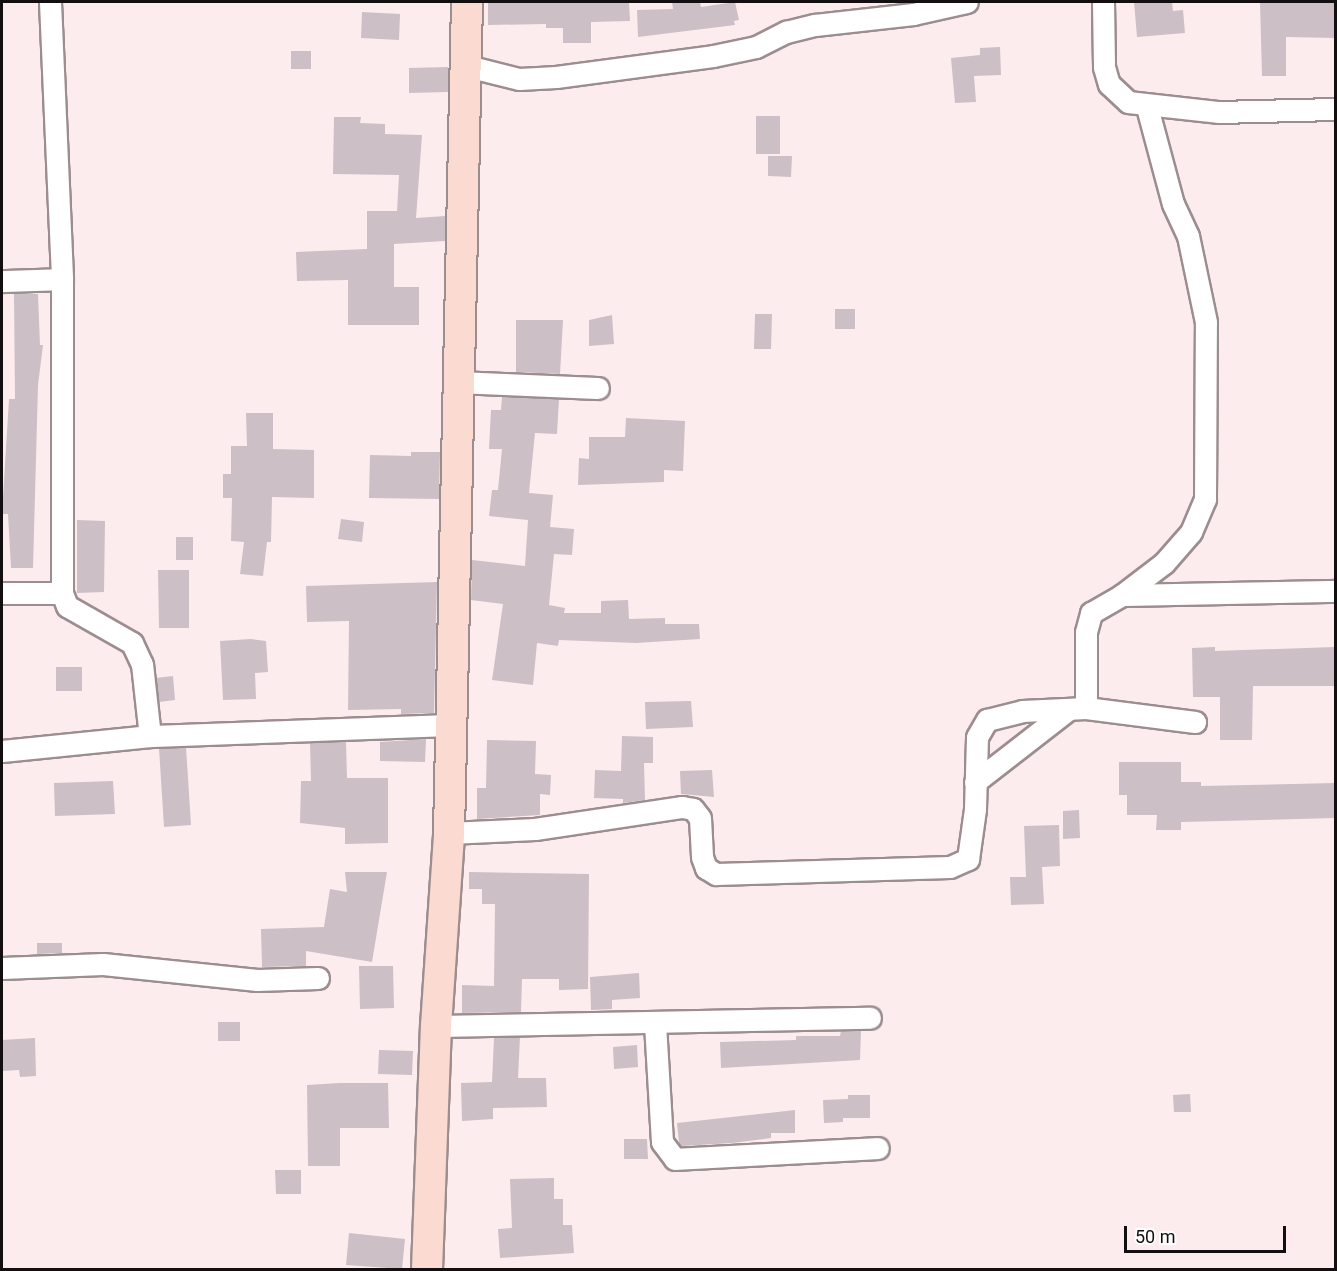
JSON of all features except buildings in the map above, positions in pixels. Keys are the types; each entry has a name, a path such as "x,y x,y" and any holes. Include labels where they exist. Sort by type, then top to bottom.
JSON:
{"main road":[{"path":"427,1269 436,1026 452,725 456,382 467,2"}],"street":[{"path":"50,2 62,279 62,593 68,606 132,643 142,664 150,736"},
{"path":"466,66 519,79 556,77 713,56 756,47 786,32 815,25 913,14 967,2"},
{"path":"1103,2 1104,67 1109,84 1128,102 1148,107 1219,112 1335,109"},
{"path":"975,782 1078,709 1086,632 1091,613 1122,595 1164,563 1191,532 1204,499 1206,322 1188,236 1173,204 1148,107"},
{"path":"2,281 62,279"},
{"path":"456,382 598,388"},
{"path":"1122,595 1335,591"},
{"path":"2,593 62,593"},
{"path":"448,833 536,829 682,807 693,810 700,818 702,857 706,868 716,874 950,867 968,859 977,737 987,720 1022,711 1078,709 1195,722"},
{"path":"2,751 150,736 452,725"},
{"path":"2,968 103,964 258,980 318,978"},
{"path":"436,1026 655,1024 870,1018"},
{"path":"655,1024 662,1142 675,1159 878,1148"}]}
